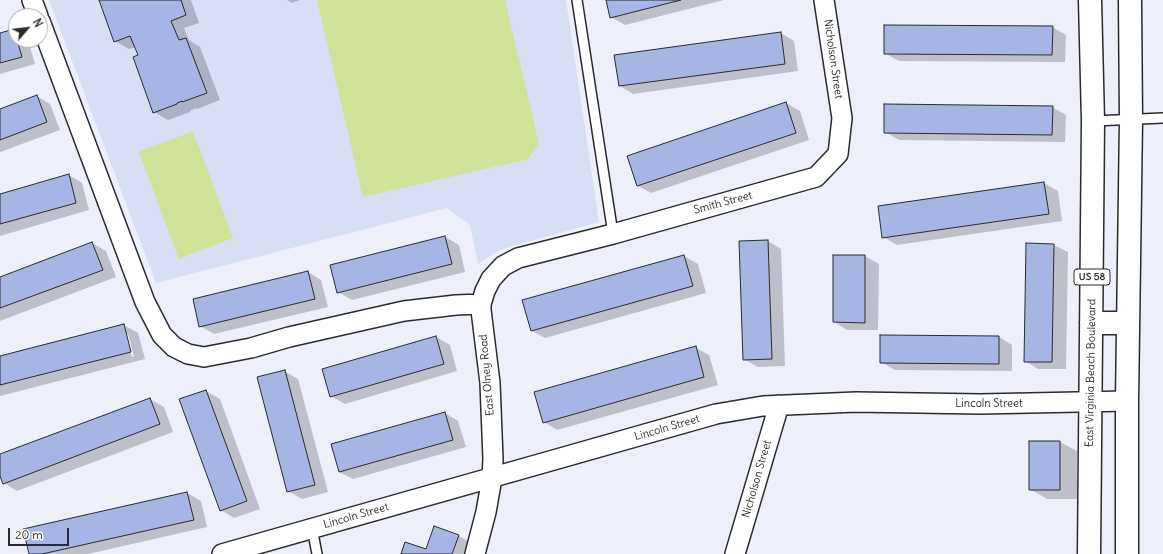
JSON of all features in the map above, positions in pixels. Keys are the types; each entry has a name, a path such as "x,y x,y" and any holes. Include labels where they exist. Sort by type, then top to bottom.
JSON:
{"main road":[{"name":"East Virginia Beach Boulevard","path":"1089,554 1093,121 1090,0"},
{"path":"1128,554 1127,401 1131,120 1130,0"},
{"path":"1091,323 1128,323"}],"street":[{"name":"Nicholson Street","path":"824,0 842,118"},
{"path":"48,42 146,302 162,335 174,347 188,354 204,357 251,348 289,337 404,312 456,305 481,304"},
{"name":"Smith Street","path":"564,246 613,234 816,177 838,154 842,118"},
{"name":"East Olney Road","path":"475,554 486,512 492,478 493,459 490,383 481,304 484,291 491,279 502,266 518,258 564,246"},
{"name":"Lincoln Street","path":"222,554 716,414 763,406 856,402 980,404 1127,401"},
{"name":"Nicholson Street","path":"735,554 780,405"}],"lane":[{"path":"577,0 613,234"},
{"path":"1093,121 1163,118"},
{"path":"312,528 317,554"}],"shaded area":[{"path":"49,0 566,0 599,222 499,250 478,264 470,225 447,208 156,283"}],"green space":[{"path":"317,0 505,0 539,144 528,159 363,197"},
{"path":"193,131 233,238 179,259 139,152"}],"building":[{"path":"99,0 181,0 186,15 171,21 179,40 186,38 207,93 153,113 133,57 138,55 130,36 114,42"},
{"path":"606,0 681,0 610,18"},
{"path":"884,25 1053,26 1052,55 884,54"},
{"path":"8,31 8,48 19,48 22,57 0,63 0,33"},
{"path":"781,32 785,64 619,86 614,55"},
{"path":"37,95 47,122 0,140 0,109"},
{"path":"786,102 796,133 637,186 627,156"},
{"path":"884,104 1053,106 1052,135 884,133"},
{"path":"69,174 76,203 0,224 0,194"},
{"path":"1044,182 1049,214 882,238 878,206"},
{"path":"445,236 452,264 337,293 330,265"},
{"path":"768,240 772,359 743,360 739,241"},
{"path":"92,242 103,270 0,308 0,277"},
{"path":"1026,243 1054,244 1052,362 1024,362"},
{"path":"684,255 693,286 531,331 522,300"},
{"path":"833,255 865,255 865,323 833,322"},
{"path":"308,271 315,299 199,327 193,299"},
{"path":"124,324 131,352 0,385 0,356"},
{"path":"880,335 999,336 999,364 880,363"},
{"path":"436,336 444,364 330,397 322,369"},
{"path":"696,346 704,377 543,423 534,392"},
{"path":"285,370 315,485 287,492 257,377"},
{"path":"206,390 247,501 220,511 179,399"},
{"path":"150,398 160,424 3,484 0,476 0,454"},
{"path":"445,412 453,440 339,472 331,444"},
{"path":"1029,441 1060,441 1060,490 1029,490"},
{"path":"187,492 194,520 42,554 29,554 23,529"},
{"path":"434,526 459,535 452,554 401,554 405,542 426,549"}]}
